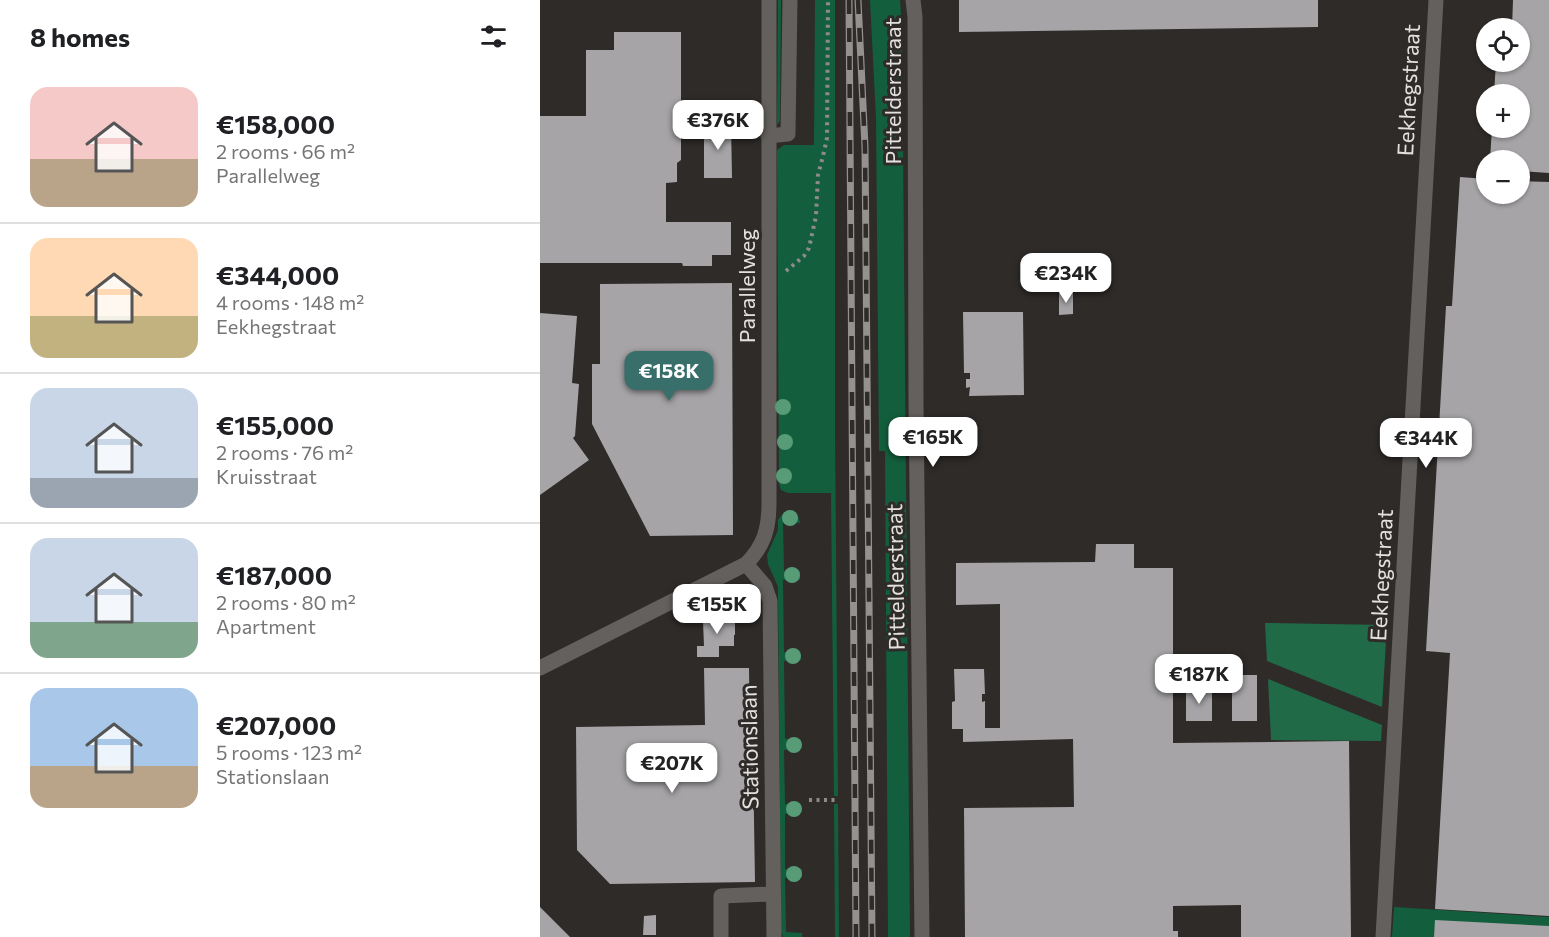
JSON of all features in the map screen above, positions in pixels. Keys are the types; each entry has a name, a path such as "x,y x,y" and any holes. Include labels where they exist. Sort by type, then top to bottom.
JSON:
{"street":[{"name":"Parallelweg","path":"746,564 756,554 764,539 769,520 769,0"},
{"path":"768,135 788,135 790,0"},
{"name":"Pittelderstraat","path":"913,0 922,937"},
{"name":"Eekhegstraat","path":"1383,937 1436,0"},
{"path":"540,668 746,564"},
{"name":"Stationslaan","path":"746,564 765,586 770,602 774,937"},
{"path":"721,937 721,896 773,894"}],"path":[{"path":"783,277 784,273 804,256 809,248 816,216 818,175 827,138 828,0"},
{"path":"810,800 838,800"}],"green space":[{"path":"778,0 781,0 780,121 777,125"},
{"path":"815,0 835,0 838,796 834,796 831,493 788,493 781,490 779,484 777,150 784,145 814,145"},
{"path":"870,0 900,0 902,30 910,937 888,937 885,451 879,451 876,118"},
{"path":"784,512 795,514 800,523 783,523 784,571 800,571 800,580 783,580 784,652 800,652 801,660 784,661 785,739 801,740 801,749 784,750 785,804 801,805 801,813 785,814 785,869 802,869 802,877 785,878 786,932 802,933 802,937 783,937 781,931 778,587 768,564 767,555 778,530 778,520"},
{"path":"1265,623 1387,625 1382,707 1267,661"},
{"path":"1268,679 1382,725 1381,741 1271,740"},
{"path":"834,804 838,804 839,937 835,937"},
{"path":"1394,907 1549,917 1549,937 1392,937"}],"building":[{"path":"959,0 1318,0 1318,27 959,32"},
{"path":"1513,0 1549,0 1549,173 1530,172 1530,150 1491,150 1491,138 1530,138 1530,84 1495,84 1495,72 1530,72 1530,18 1512,18"},
{"path":"614,32 681,32 681,160 677,163 677,182 666,183 666,222 731,222 731,255 712,255 712,266 683,266 682,263 540,263 540,116 586,116 586,50 614,50"},
{"path":"704,123 731,123 732,178 704,178"},
{"path":"1460,177 1476,178 1476,204 1530,204 1530,181 1549,182 1549,916 1435,909 1450,653 1426,651 1446,306 1452,306"},
{"path":"732,283 733,535 650,536 592,424 592,364 600,364 600,284"},
{"path":"1073,292 1073,314 1059,315 1059,293"},
{"path":"963,312 1023,312 1024,395 969,396 970,387 966,388 966,379 970,379 970,373 964,373"},
{"path":"540,313 577,316 572,383 579,384 573,438 589,460 540,495"},
{"path":"1096,544 1134,544 1134,568 1173,568 1173,743 1349,741 1351,937 1241,937 1241,905 1173,906 1173,931 1178,931 1178,937 965,937 964,808 1074,807 1073,739 963,742 963,729 952,729 952,702 955,701 954,669 984,669 985,694 982,694 982,702 985,701 985,728 1000,728 1000,604 956,605 956,563 1095,562"},
{"path":"735,614 734,646 719,646 719,657 697,657 697,646 704,646 703,621 714,621 714,615"},
{"path":"704,668 749,668 755,882 610,884 577,850 576,727 705,725"},
{"path":"1232,675 1257,675 1257,721 1232,721"},
{"path":"1186,689 1212,690 1212,721 1186,721"},
{"path":"540,907 570,937 540,937"},
{"path":"656,915 656,935 643,935 644,916"},
{"path":"1435,920 1549,926 1549,937 1434,937"}],"railway":[{"path":"849,0 856,937"},
{"path":"858,0 865,147 872,937"}]}
